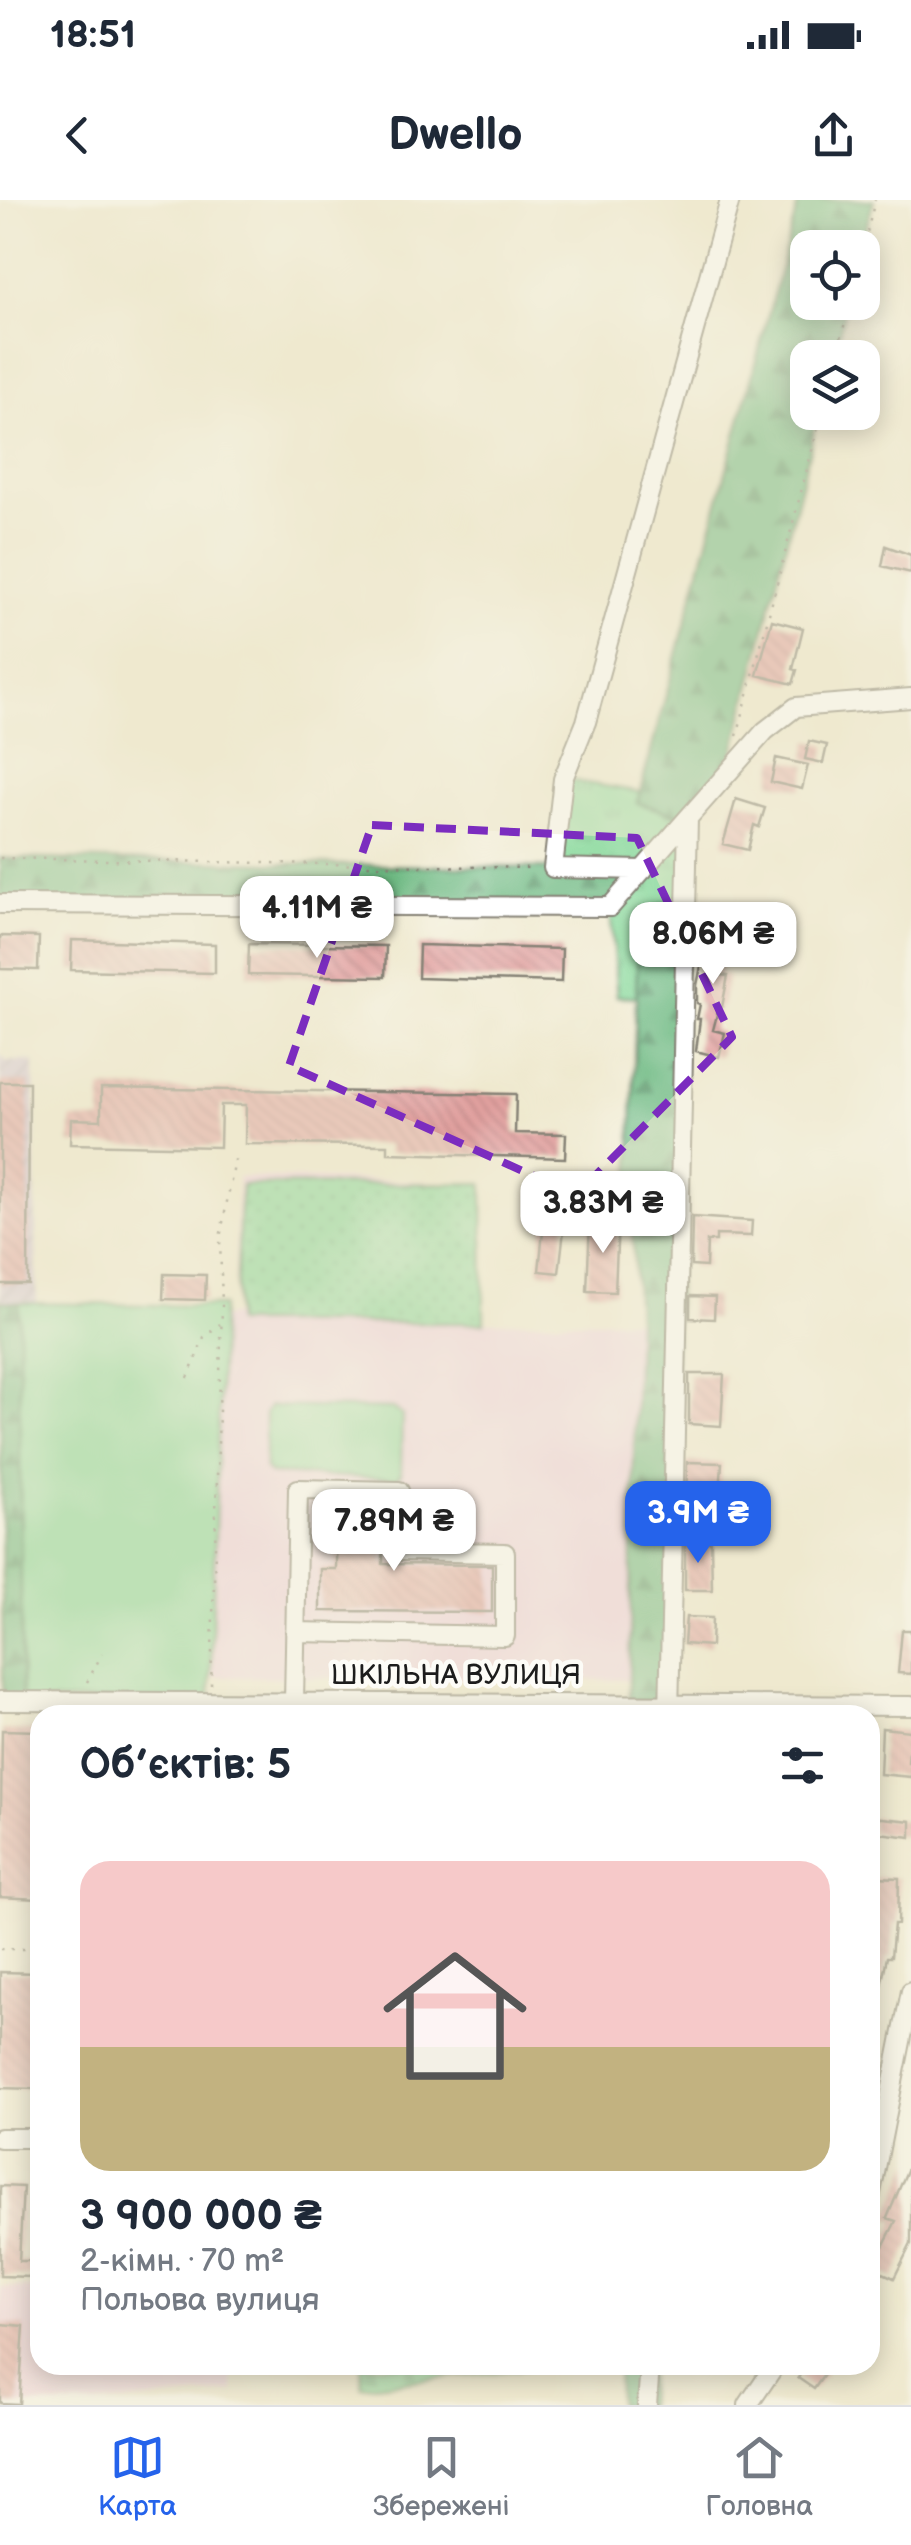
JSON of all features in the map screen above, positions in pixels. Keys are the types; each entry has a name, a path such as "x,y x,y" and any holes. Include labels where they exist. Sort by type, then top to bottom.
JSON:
{"street":[{"path":"642,870 553,868 563,779 586,722 730,200"},
{"path":"0,904 610,907 765,731 796,707 911,698"},
{"path":"669,1705 688,818"},
{"path":"294,1702 295,1632 298,1489 399,1491 399,1551 505,1552 505,1636 295,1632"},
{"name":"ШКІЛЬНА ВУЛИЦЯ","path":"0,1701 54,1705"},
{"name":"ШКІЛЬНА ВУЛИЦЯ","path":"104,1705 325,1705"},
{"name":"ШКІЛЬНА ВУЛИЦЯ","path":"880,1707 911,1706"},
{"path":"880,2148 911,1991"},
{"path":"0,2138 30,2138"},
{"path":"648,2405 650,2375"},
{"path":"748,2405 768,2375"}],"path":[{"path":"868,230 876,200"},
{"path":"729,772 817,430"},
{"path":"0,858 553,868"},
{"path":"210,1702 220,1238 236,1155"},
{"path":"188,1378 204,1337 221,1324"},
{"path":"69,1705 102,1654"},
{"path":"0,1950 30,1949"}],"highlighted area":[{"path":"372,825 637,838 732,1037 576,1195 289,1066"}],"shaded area":[{"path":"0,1055 6,1061 34,1061 37,1302 0,1301"},
{"path":"238,1177 483,1183 484,1322 637,1320 629,1680 213,1677 219,1318 234,1315"},
{"path":"0,2287 30,2288 30,2375 232,2375 234,2392 92,2405 0,2405"}],"green space":[{"path":"799,200 874,200 866,230 791,230"},
{"path":"790,234 790,320 843,320 837,340 790,340 790,430 815,430 729,772 688,818 637,803"},
{"path":"563,779 640,792 637,803 688,818 684,895 639,913 636,997 617,996 610,907 553,868"},
{"path":"0,858 643,870 610,907 0,904"},
{"path":"687,896 666,1705 628,1705 637,1320 630,1185 639,913"},
{"path":"483,1183 484,1323 235,1323 241,1185"},
{"path":"0,1301 19,1303 22,1701 3,1701"},
{"path":"19,1303 222,1306 210,1702 22,1701"},
{"path":"270,1406 395,1409 402,1415 401,1474 396,1479 271,1474 265,1469 265,1413"},
{"path":"364,1703 630,1703 630,1705"},
{"path":"361,2375 468,2375 362,2386"},
{"path":"617,2375 649,2375 647,2405 618,2405"}],"building":[{"path":"886,546 911,555 911,573 882,566"},
{"path":"772,620 803,628 793,684 757,675"},
{"path":"809,741 827,745 823,763 805,759"},
{"path":"776,758 808,765 802,789 771,782"},
{"path":"736,799 765,808 759,827 754,825 748,850 723,844"},
{"path":"711,920 736,925 732,944 726,943 720,975 728,976 713,1030 725,1033 719,1057 696,1051 700,1019 697,985"},
{"path":"0,936 39,937 38,970 0,969"},
{"path":"72,940 215,944 215,973 71,970"},
{"path":"249,944 386,946 385,977 248,975"},
{"path":"419,945 562,949 561,982 418,978"},
{"path":"0,1082 29,1082 28,1284 0,1284"},
{"path":"101,1088 516,1094 515,1133 566,1134 565,1158 388,1153 388,1145 245,1144 246,1105 221,1105 220,1147 70,1144 71,1119 101,1120"},
{"path":"545,1211 566,1213 559,1273 539,1271"},
{"path":"692,1217 752,1221 751,1236 716,1235 716,1241 707,1241 706,1267 691,1266"},
{"path":"590,1220 618,1221 615,1292 587,1291"},
{"path":"164,1274 206,1275 205,1300 163,1299"},
{"path":"690,1296 715,1297 714,1319 690,1318"},
{"path":"689,1374 724,1374 721,1426 689,1424"},
{"path":"687,1462 722,1463 714,1515 686,1514"},
{"path":"337,1502 383,1503 383,1564 492,1565 492,1612 320,1611 320,1569 336,1569"},
{"path":"429,1520 453,1521 453,1539 428,1538"},
{"path":"685,1541 711,1542 712,1590 685,1590"},
{"path":"686,1617 712,1618 711,1646 684,1644"},
{"path":"902,1630 911,1630 911,1674 898,1673"},
{"path":"882,1728 911,1731 911,1777 880,1774"},
{"path":"2,1730 30,1731 30,1899 0,1897"},
{"path":"880,1818 911,1821 911,1837 880,1833"},
{"path":"880,1877 899,1878 898,1924 894,1924 891,1957 887,1957 881,1986"},
{"path":"0,1972 30,1973 30,2089 0,2088"},
{"path":"911,2161 911,2244 894,2278 880,2272 880,2252 896,2221 887,2218"},
{"path":"0,2186 23,2187 19,2261 30,2261 30,2277 0,2276"},
{"path":"0,2324 24,2326 19,2404 0,2403"},
{"path":"800,2375 824,2375 814,2389 798,2378"}]}
